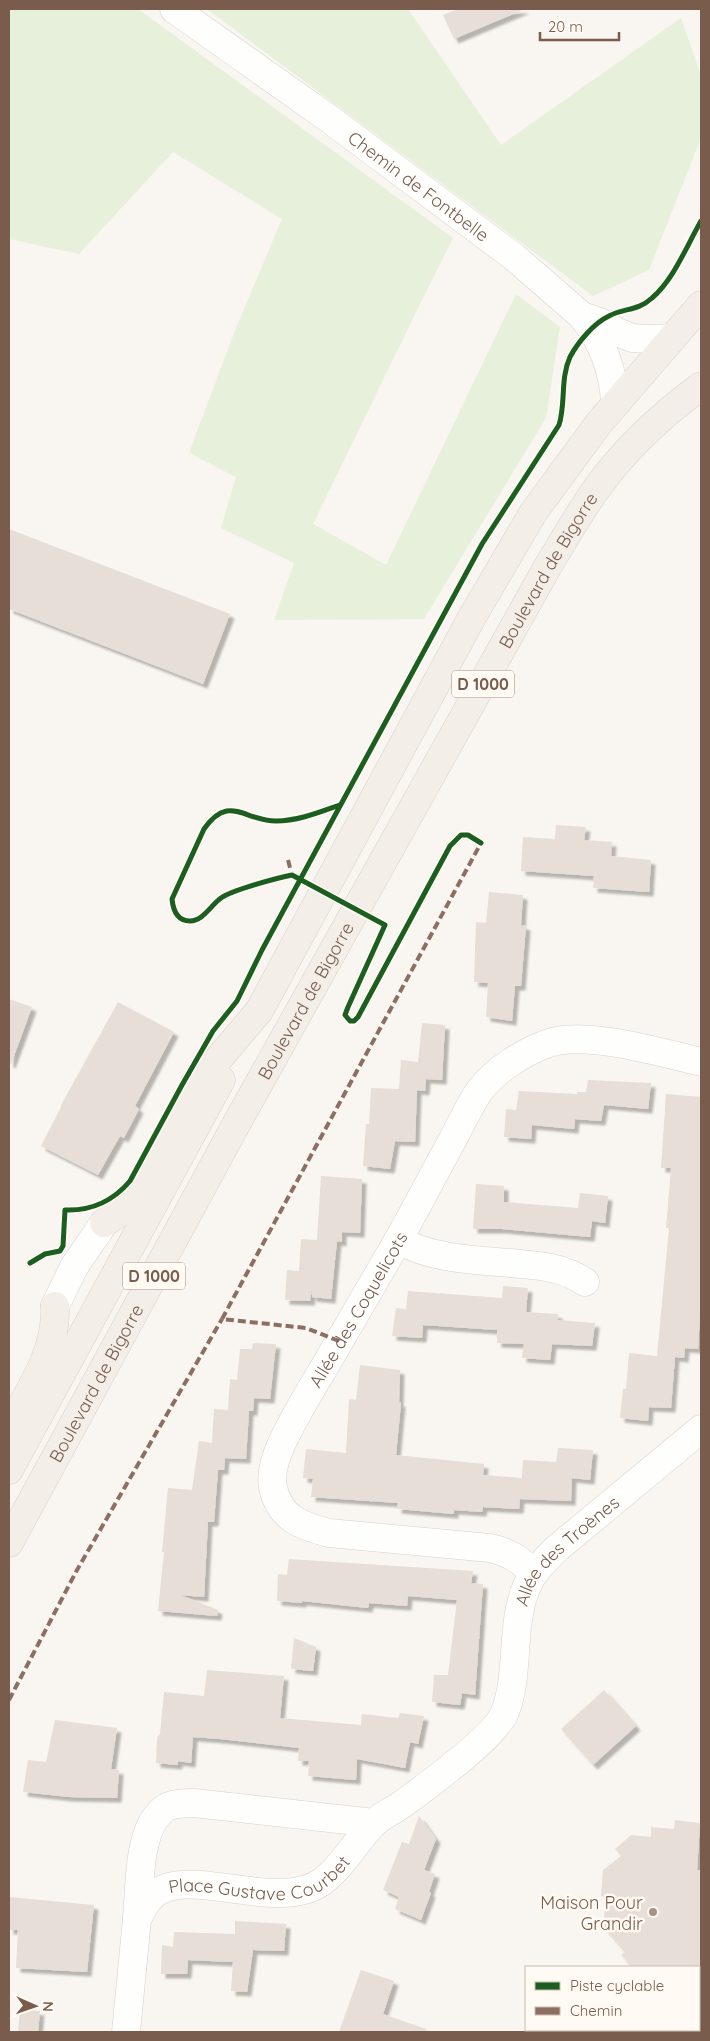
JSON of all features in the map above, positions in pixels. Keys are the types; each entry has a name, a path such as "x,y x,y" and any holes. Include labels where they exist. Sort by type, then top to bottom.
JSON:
{"main road":[{"name":"D 1000","path":"259,1011 495,577 534,513 615,403 701,305"},
{"name":"Boulevard de Bigorre","path":"9,1543 239,1119 548,566 603,481 646,434 681,401 701,386"},
{"name":"Boulevard de Bigorre","path":"9,1470 259,1011"},
{"path":"104,1223 122,1211 132,1201 186,1104 220,1057 259,1011"},
{"path":"9,1428 42,1367 51,1344 56,1324 55,1306"}],"street":[{"name":"Chemin de Fontbelle","path":"174,9 328,118 514,257 582,316 600,322 632,338 671,338"},
{"path":"582,316 593,329 614,381 615,403"},
{"name":"Allée des Coquelicots","path":"534,1573 517,1557 505,1551 490,1548 329,1533 304,1527 288,1516 278,1502 273,1487 273,1467 281,1444 398,1240 481,1089 502,1069 548,1043 571,1039 605,1042 701,1062"},
{"path":"55,1306 74,1267 104,1223"},
{"path":"398,1240 429,1254 564,1270 585,1282"},
{"name":"Allée des Troènes","path":"504,1714 511,1694 520,1608 534,1573 555,1550 701,1429"},
{"name":"Place Gustave Courbet","path":"137,1919 150,1898 167,1887 188,1884 286,1894 306,1889 322,1882 374,1823 404,1803 491,1733 504,1714"},
{"name":"Place Gustave Courbet","path":"137,1919 143,1850 147,1834 154,1819 167,1808 180,1803 194,1803 374,1823"},
{"path":"126,2032 137,1919"}],"green space":[{"path":"9,9 138,9 453,238 313,524 386,565 516,294 560,327 546,418 424,619 274,620 294,563 221,528 236,477 189,453 236,328 282,219 173,152 79,254 9,239"},
{"path":"207,9 408,9 501,145 681,18 701,76 701,138 649,270 593,296"}],"building":[{"path":"458,9 525,9 454,39 443,15"},
{"path":"9,529 230,614 203,684 9,609"},
{"path":"556,825 586,827 584,840 612,842 611,856 651,860 649,892 593,888 594,876 521,871 523,837 555,839"},
{"path":"489,892 523,895 521,925 526,926 521,986 515,986 512,1021 486,1017 488,983 474,982 476,922 486,923"},
{"path":"9,999 32,1007 11,1064 9,1063"},
{"path":"118,1002 174,1032 135,1106 139,1109 124,1138 120,1136 98,1175 41,1146 61,1105"},
{"path":"422,1023 445,1025 442,1080 426,1079 425,1091 417,1090 415,1142 395,1141 390,1169 363,1166 366,1124 369,1124 371,1088 399,1089 401,1060 418,1062"},
{"path":"588,1080 651,1083 648,1109 604,1105 601,1121 575,1119 574,1129 532,1125 531,1139 504,1137 506,1109 516,1110 519,1091 577,1094 577,1092 586,1092"},
{"path":"666,1094 701,1097 701,1296 698,1349 685,1348 684,1358 667,1356 675,1357 671,1408 649,1407 648,1421 620,1418 623,1389 626,1389 629,1353 657,1356 669,1228 666,1228 671,1168 661,1168"},
{"path":"321,1176 362,1179 360,1233 342,1232 342,1242 337,1241 331,1299 312,1297 312,1289 310,1301 285,1300 287,1270 299,1271 301,1239 317,1240"},
{"path":"476,1184 504,1186 504,1202 578,1208 580,1193 608,1196 605,1223 592,1221 590,1237 502,1229 473,1229"},
{"path":"503,1286 528,1288 526,1312 558,1314 558,1320 595,1323 592,1346 552,1344 550,1360 522,1358 524,1344 497,1343 497,1330 423,1325 422,1338 392,1336 396,1308 406,1309 408,1291 502,1298"},
{"path":"253,1343 276,1344 270,1399 254,1398 253,1411 249,1411 246,1459 225,1458 224,1470 218,1470 214,1522 208,1522 204,1597 180,1595 218,1610 217,1616 158,1611 168,1488 192,1490 199,1441 212,1443 214,1409 228,1410 230,1379 237,1380 240,1349 252,1349"},
{"path":"360,1365 400,1370 399,1402 401,1403 396,1455 484,1464 483,1475 522,1478 523,1460 556,1462 558,1448 593,1450 590,1480 572,1478 571,1501 520,1499 519,1509 483,1507 482,1512 454,1510 454,1514 397,1509 398,1503 311,1497 313,1479 303,1478 306,1449 346,1453 349,1399 356,1400"},
{"path":"289,1559 473,1571 471,1583 483,1584 475,1695 462,1693 460,1705 432,1702 434,1675 448,1675 457,1600 408,1596 407,1606 369,1603 368,1608 302,1601 302,1603 277,1601 278,1574 287,1575"},
{"path":"294,1638 316,1647 313,1671 291,1669"},
{"path":"207,1670 284,1676 280,1718 361,1725 362,1714 398,1718 400,1713 424,1716 418,1744 410,1742 405,1768 357,1759 356,1780 308,1776 309,1761 298,1761 299,1748 220,1739 193,1737 191,1763 178,1761 178,1765 156,1763 157,1737 160,1734 164,1692 204,1696"},
{"path":"604,1690 636,1726 593,1765 561,1729"},
{"path":"55,1720 117,1728 111,1769 119,1770 117,1798 69,1797 23,1792 28,1760 46,1762"},
{"path":"419,1816 436,1839 424,1870 435,1874 429,1892 431,1893 421,1920 395,1909 399,1897 383,1890 402,1842 409,1844"},
{"name":"Maison Pour Grandir","path":"675,1820 700,1823 697,1870 701,1870 701,1967 631,1966 621,1955 625,1952 603,1927 606,1897 601,1896 603,1870 621,1856 615,1849 631,1835 651,1837 651,1827 674,1829"},
{"path":"9,1897 94,1905 87,1972 16,1968 18,1930 9,1930"},
{"path":"235,1921 286,1924 284,1951 253,1950 247,1992 231,1991 233,1962 188,1960 187,1974 161,1974 162,1945 173,1947 174,1932 235,1934"},
{"path":"361,1970 394,1981 383,2014 426,2029 426,2032 339,2032"},
{"path":"20,2009 40,2011 38,2032 18,2032"}],"marked path":[{"path":"339,1341 306,1328 222,1319 481,843 478,841"},
{"path":"288,860 292,875"},
{"path":"9,1700 77,1570 222,1319"}],"cycle path":[{"path":"30,1263 45,1254 60,1251 63,1246 65,1210 93,1207 109,1199 130,1181 213,1031 237,1001 262,950 482,544 559,425 565,374 573,351 582,339 603,319 647,302 660,290 679,262 701,221"},
{"path":"340,805 309,816 284,821 265,820 237,811 221,813 213,818 204,829 172,899 173,907 179,917 190,921 203,916 217,901 235,891 292,875 385,925 345,1015 350,1021 354,1021 358,1017 450,846 461,835 468,835 481,843"}],"place":[{"name":"Maison Pour Grandir","path":"653,1912"}]}
